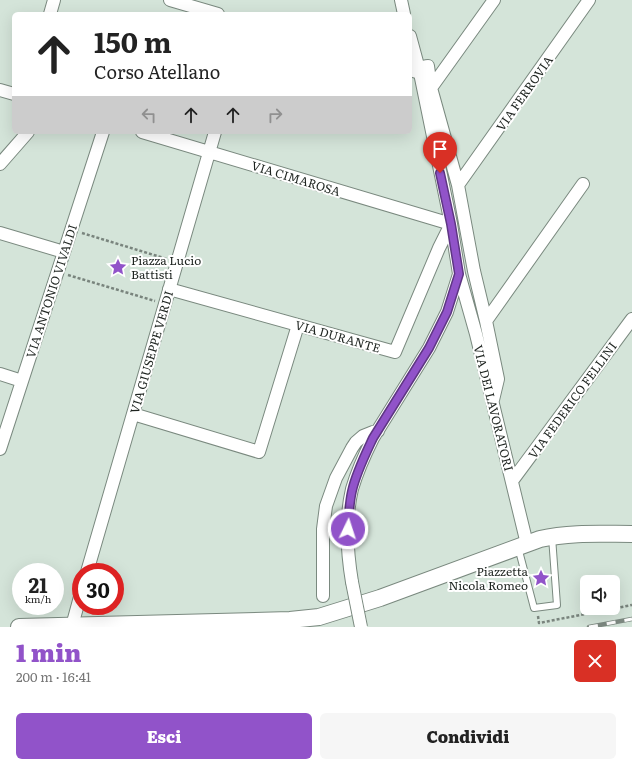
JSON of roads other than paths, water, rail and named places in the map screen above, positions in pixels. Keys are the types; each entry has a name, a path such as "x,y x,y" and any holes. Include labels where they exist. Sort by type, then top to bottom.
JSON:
{"street":[{"path":"51,12 54,0"},
{"path":"170,0 211,12"},
{"path":"401,0 404,12"},
{"path":"432,88 494,0"},
{"name":"VIA FERROVIA","path":"458,185 589,0"},
{"name":"VIA DEI LAVORATORI","path":"412,50 415,72 451,224 459,274 476,334 512,481 523,545"},
{"path":"415,72 425,66 428,66 432,88 458,185 474,271 498,379 493,401"},
{"path":"0,90 12,93"},
{"path":"0,164 26,134"},
{"name":"VIA ANTONIO VIVALDI","path":"0,450 102,134"},
{"name":"VIA CIMAROSA","path":"149,134 451,224"},
{"name":"VIA GIUSEPPE VERDI","path":"90,563 214,134"},
{"path":"486,321 583,184"},
{"name":"VIA DURANTE","path":"169,289 394,352 451,224"},
{"path":"0,233 64,252"},
{"path":"361,627 350,570 348,529 352,490 367,451 429,348 447,312 459,274"},
{"name":"VIA FEDERICO FELLINI","path":"512,481 632,319"},
{"path":"133,414 259,452 298,325"},
{"path":"0,374 22,381"},
{"path":"323,596 323,530 326,506 333,485 356,442 363,436 378,431"},
{"path":"19,627 290,620 319,617 380,598 540,539 552,536 582,534 632,534"},
{"path":"72,626 75,615"}],"lane":[{"path":"523,545 534,608 557,605 552,536"}],"railway":[{"path":"589,627 632,619"}],"place":[{"name":"Piazza Lucio Battisti","path":"118,267"},
{"name":"Piazzetta Nicola Romeo","path":"541,578"}]}
